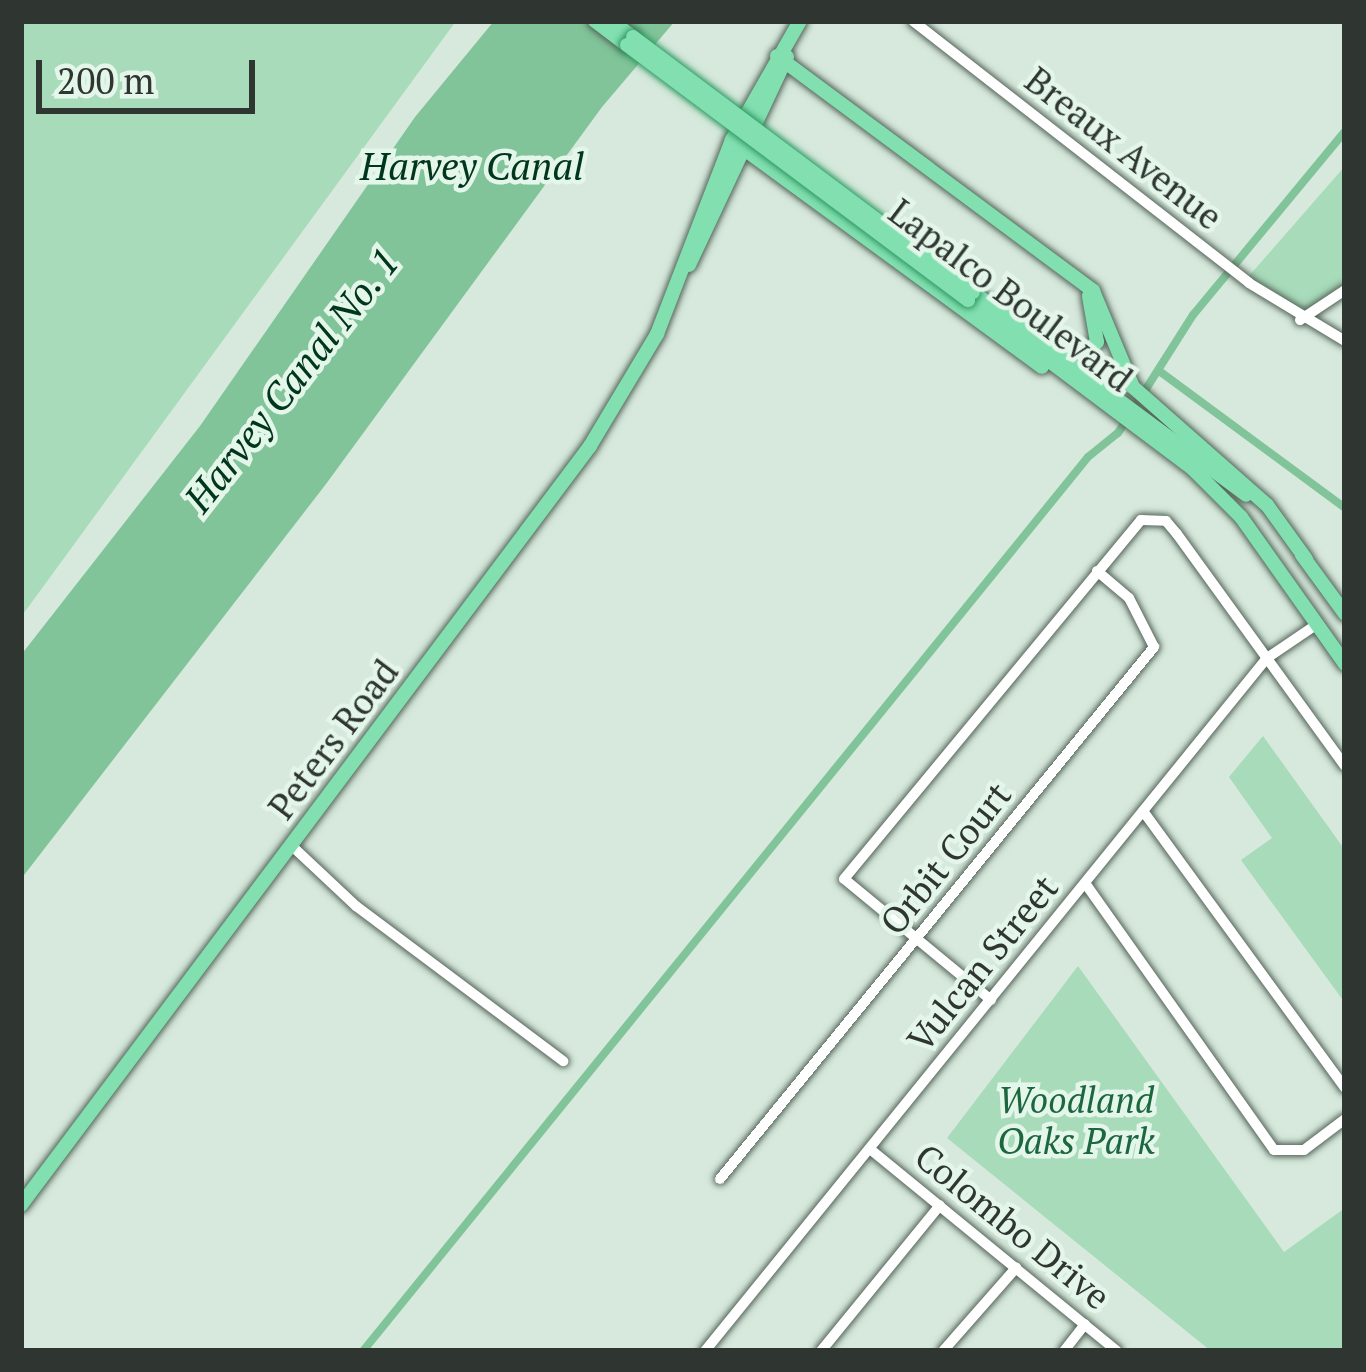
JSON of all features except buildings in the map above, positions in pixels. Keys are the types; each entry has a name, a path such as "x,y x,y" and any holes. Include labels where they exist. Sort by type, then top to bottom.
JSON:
{"main road":[{"name":"Lapalco Boulevard","path":"595,21 971,296 1040,341 1119,407"},
{"name":"Lapalco Boulevard","path":"611,21 1119,407 1145,418 1226,501 1345,664"},
{"name":"Peters Road","path":"21,1205 590,446 672,296 737,143 800,21"},
{"name":"Peters Road","path":"780,59 810,21"},
{"path":"780,59 1074,278 1108,314 1145,418 1259,497 1345,614"},
{"path":"737,143 1004,343 1119,407"},
{"path":"1040,341 1078,353 1097,342 1096,314 1074,278"},
{"path":"1299,598 1317,606 1329,591"}],"street":[{"name":"Breaux Avenue","path":"923,24 1249,283 1300,320 1345,341"},
{"path":"1300,320 1345,290"},
{"path":"991,1000 915,944 844,879 1141,520 1166,521 1345,766"},
{"name":"Orbit Court","path":"720,1179 1154,647 1129,598 1100,568"},
{"name":"Vulcan Street","path":"705,1351 1268,658 1316,625"},
{"path":"1143,811 1345,1088"},
{"path":"291,845 356,906 563,1061"},
{"path":"1085,883 1284,1154 1304,1150 1345,1119"},
{"name":"Colombo Drive","path":"870,1149 1117,1351"},
{"path":"821,1351 940,1205"},
{"path":"943,1351 1016,1268"},
{"path":"1064,1351 1085,1324"}],"green space":[{"path":"21,21 456,21 21,617"},
{"path":"1345,166 1345,290 1300,320 1249,276"},
{"path":"1263,736 1345,850 1345,1003 1241,860 1272,838 1229,777"},
{"name":"Woodland Oaks Park","path":"1078,966 1284,1252 1345,1208 1345,1351 1211,1351 947,1138"}],"water":[{"name":"Harvey Canal","path":"494,21 675,21 602,107 326,484 21,879 21,655 200,426 415,117"}],"waterway":[{"path":"363,1351 1088,457 1118,433 1193,315 1345,131"},
{"path":"1162,373 1345,508"}],"water label":[{"name":"Harvey Canal No. 1","path":"291,380"}]}
